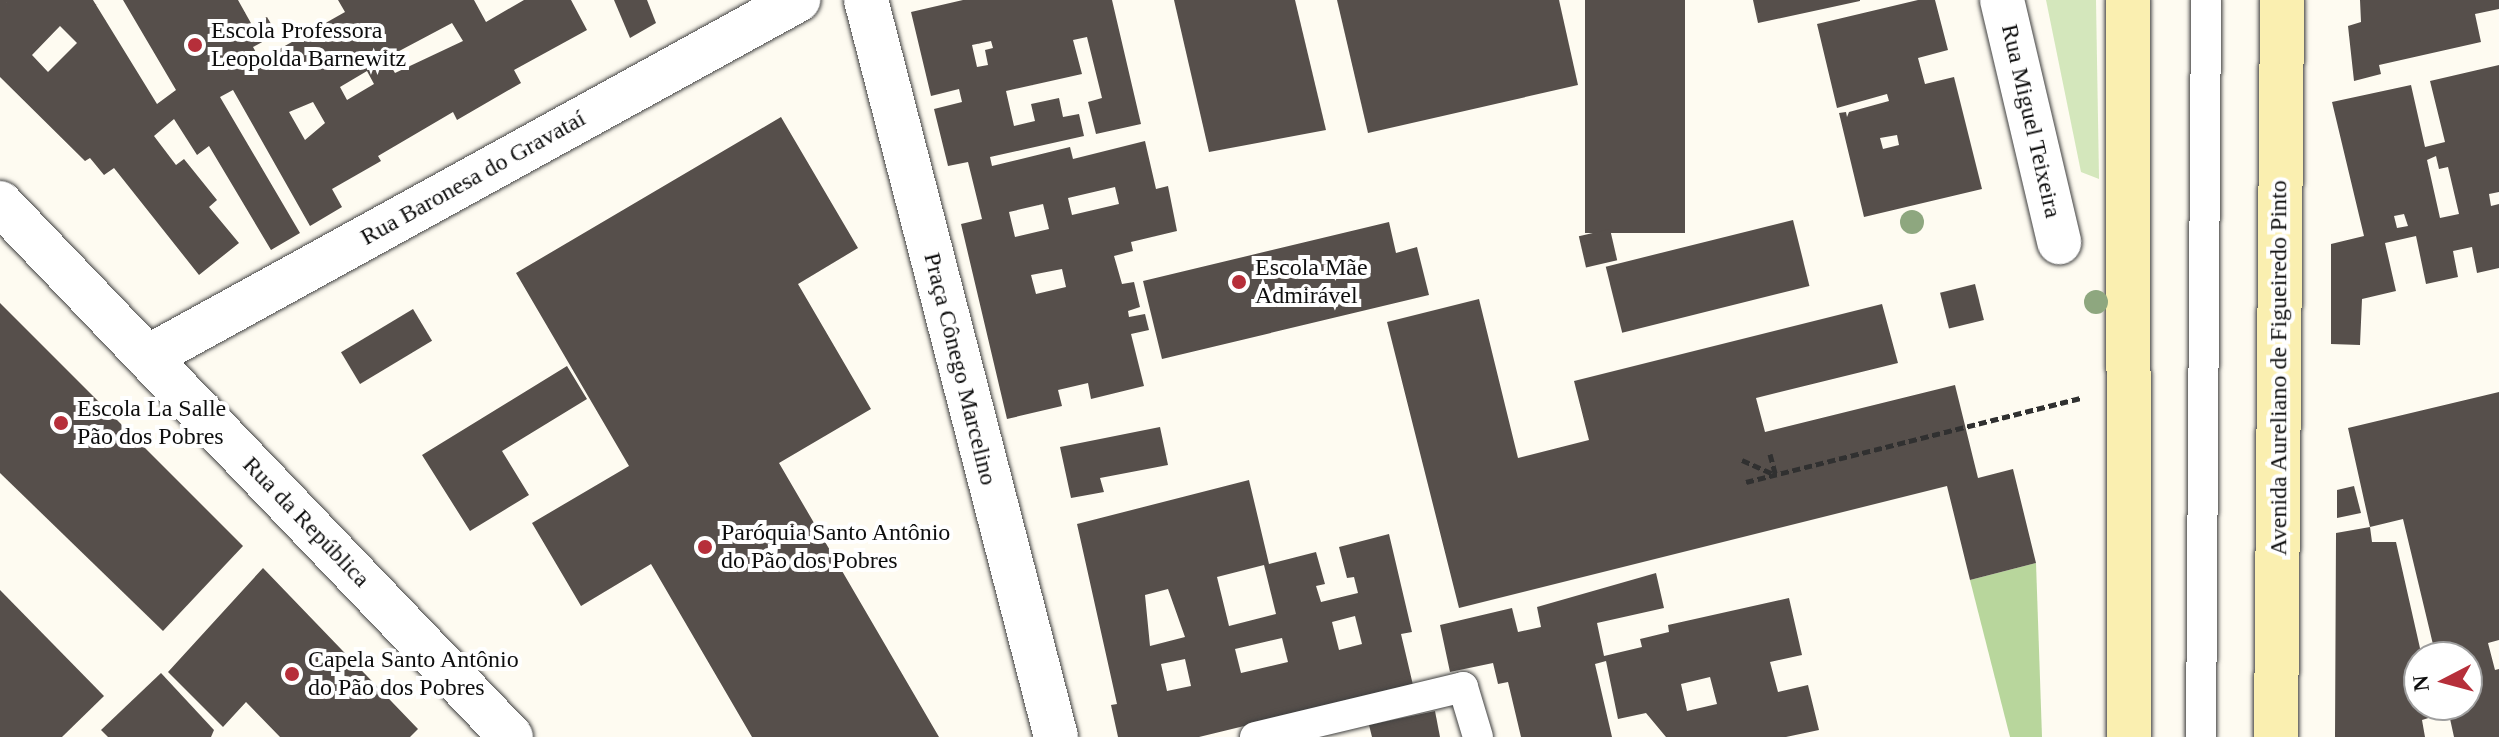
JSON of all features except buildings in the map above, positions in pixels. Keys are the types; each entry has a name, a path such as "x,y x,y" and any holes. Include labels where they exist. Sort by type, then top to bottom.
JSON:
{"main road":[{"path":"2128,0 2129,737"},
{"name":"Avenida Aureliano de Figueiredo Pinto","path":"2276,737 2282,0"}],"street":[{"name":"Rua Baronesa do Gravataí","path":"148,357 798,0"},
{"name":"Praça Cônego Marcelino","path":"866,0 1056,737"},
{"name":"Rua Miguel Teixeira","path":"2002,0 2059,242"},
{"name":"Rua da República","path":"0,203 511,737"}],"lane":[{"path":"2201,737 2206,0"},
{"path":"1255,737 1463,687 1478,737"}],"path":[{"path":"1746,482 2128,387"},
{"path":"1770,454 1775,474"},
{"path":"1742,460 1775,474"}],"green space":[{"path":"2046,0 2096,0 2099,179 2081,172"},
{"path":"2036,563 2042,737 2010,737 1970,580"}],"place":[{"name":"Escola Professora Leopolda Barnewitz","path":"195,45"},
{"name":"Escola Mãe Admirável","path":"1239,282"},
{"name":"Escola La Salle Pão dos Pobres","path":"61,423"},
{"name":"Paróquia Santo Antônio do Pão dos Pobres","path":"705,547"},
{"name":"Capela Santo Antônio do Pão dos Pobres","path":"292,674"}]}
